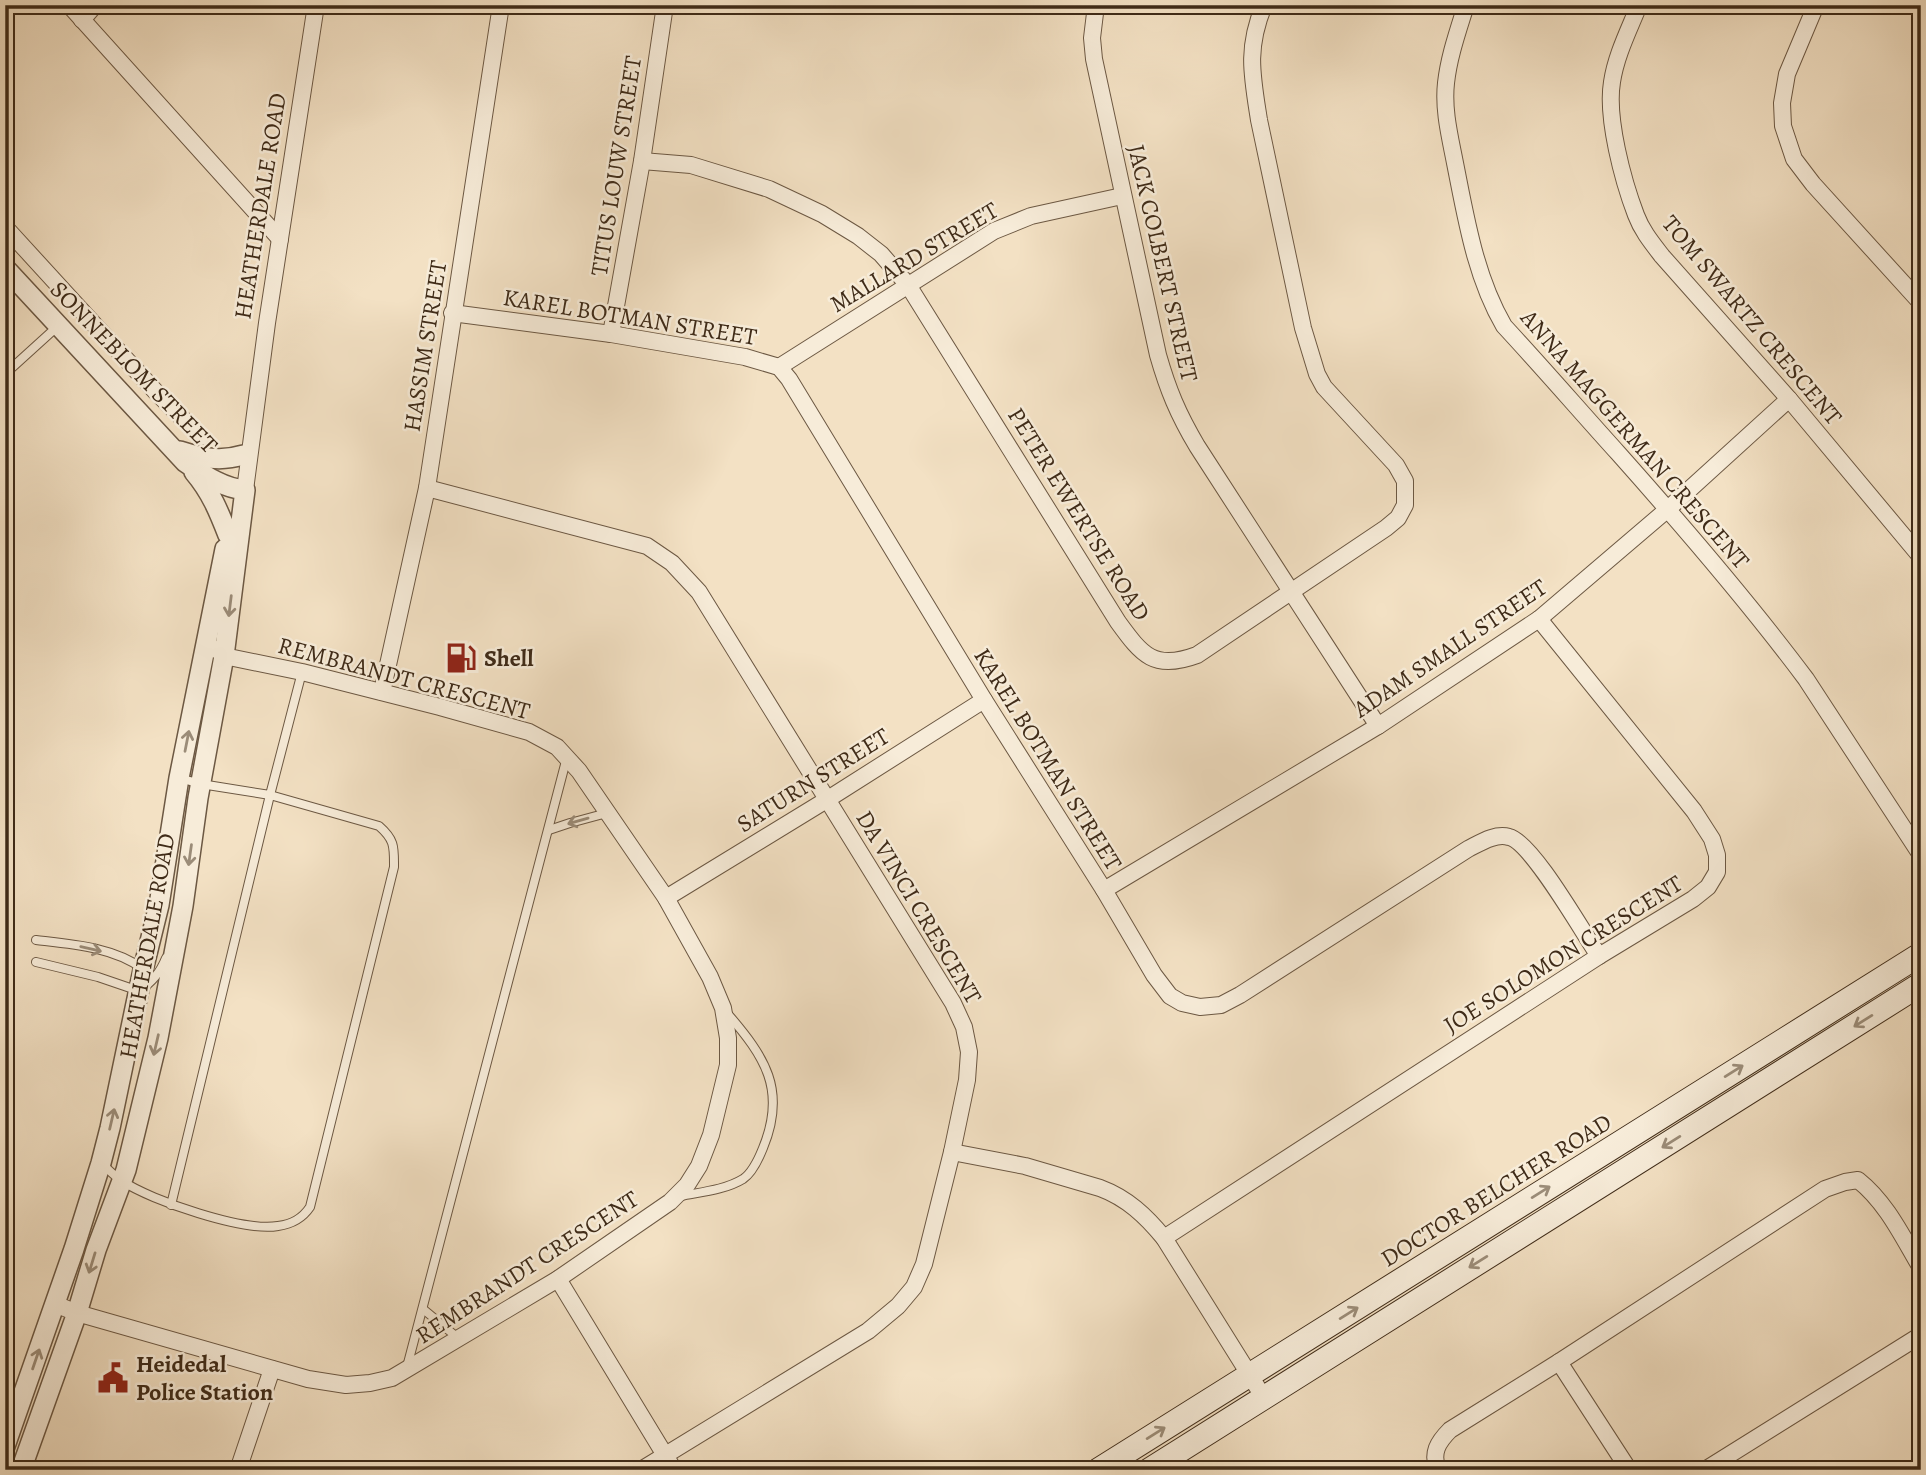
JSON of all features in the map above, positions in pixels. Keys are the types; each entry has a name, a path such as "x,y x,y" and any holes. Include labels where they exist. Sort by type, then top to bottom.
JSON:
{"main road":[{"name":"DOCTOR BELCHER ROAD","path":"1098,1470 1921,954"},
{"path":"1149,1470 1921,984"}],"street":[{"path":"69,5 280,239"},
{"path":"82,20 95,5"},
{"name":"HEATHERDALE ROAD","path":"5,1446 101,1164 144,981 179,778 254,414 316,5"},
{"name":"HASSIM STREET","path":"382,692 426,488 501,5"},
{"name":"TITUS LOUW STREET","path":"611,334 642,161 665,5"},
{"name":"JACK COLBERT STREET","path":"1096,5 1092,38 1094,59 1122,196 1167,385 1179,415 1378,726"},
{"name":"PETER EWERTSE ROAD","path":"642,161 691,165 734,176 822,214 881,254 908,285 1118,622 1145,654 1166,662 1180,661 1197,655 1386,528 1398,518 1405,505 1405,481 1396,465 1324,387 1308,348 1254,88 1252,43 1264,5"},
{"name":"ANNA MAGGERMAN CRESCENT","path":"1466,5 1452,50 1445,111 1464,211 1482,280 1495,311 1504,326 1668,509 1742,597 1806,679 1921,855"},
{"name":"TOM SWARTZ CRESCENT","path":"1639,5 1617,59 1610,104 1614,131 1637,216 1647,237 1788,399 1915,536 1921,557"},
{"path":"1816,5 1787,74 1782,103 1783,126 1794,159 1829,203 1921,303"},
{"name":"MALLARD STREET","path":"779,367 994,231 1031,216 1122,196"},
{"path":"5,227 155,391 201,437"},
{"name":"SONNEBLOM STREET","path":"5,268 179,456 212,479 239,489"},
{"name":"KAREL BOTMAN STREET","path":"452,313 611,334 745,357 779,367 789,379 1154,975 1170,996 1182,1003 1200,1007 1221,1005 1468,849 1500,836 1510,837 1528,850 1598,956"},
{"name":"ADAM SMALL STREET","path":"1104,890 1378,726 1538,619 1668,509 1788,399"},
{"name":"HEATHERDALE ROAD","path":"24,1461 120,1187 164,1006 224,656 243,455 254,414"},
{"path":"179,456 231,459 243,455"},
{"path":"179,456 212,496 228,536"},
{"name":"DA VINCI CRESCENT","path":"426,488 647,546 672,563 699,592 953,1003 964,1027 969,1052 967,1080 952,1152 924,1264 906,1298 868,1331 641,1470"},
{"name":"JOE SOLOMON CRESCENT","path":"1164,1238 1708,887 1717,872 1717,855 1712,839 1694,811 1538,619"},
{"path":"196,692 224,656 207,641"},
{"name":"REMBRANDT CRESCENT","path":"55,1304 309,1379 346,1385 392,1378 558,1279 675,1197 687,1185 699,1166 711,1135 722,1093 728,1065 728,1038 723,1008 710,977 666,898 568,757 557,747 529,733 382,692 224,656"},
{"name":"SATURN STREET","path":"666,898 984,700"},
{"path":"167,859 186,806 200,791"},
{"path":"952,1152 1025,1167 1112,1192 1127,1201 1149,1220 1164,1238 1264,1398"},
{"path":"1438,1470 1434,1452 1450,1430 1825,1189 1858,1180 1879,1201 1921,1268"},
{"path":"74,1249 91,1235 106,1204 120,1187"},
{"path":"558,1279 674,1470"},
{"path":"1705,1470 1921,1335"},
{"path":"1559,1362 1629,1470"},
{"path":"238,1470 272,1369"},
{"path":"5,1446 24,1461"}],"lane":[{"path":"5,374 59,325"},
{"path":"171,1205 302,672"},
{"name":"REMBRANDT CRESCENT","path":"407,1370 568,757"},
{"path":"101,1164 120,1187 171,1205 240,1224 277,1227 304,1217 310,1208 394,867 394,848 390,835 379,826 270,795 200,791 179,778"},
{"path":"550,830 607,813"},
{"path":"36,962 97,977 144,981 162,966 183,906"},
{"path":"36,940 97,949 132,961 164,1006"},
{"path":"675,1197 731,1185 746,1177 759,1158 770,1130 774,1106 767,1070 744,1032 723,1008"},
{"path":"423,1309 458,1338"}],"place":[{"name":"Shell","path":"461,658"},
{"name":"Heidedal Police Station","path":"113,1378"}]}
